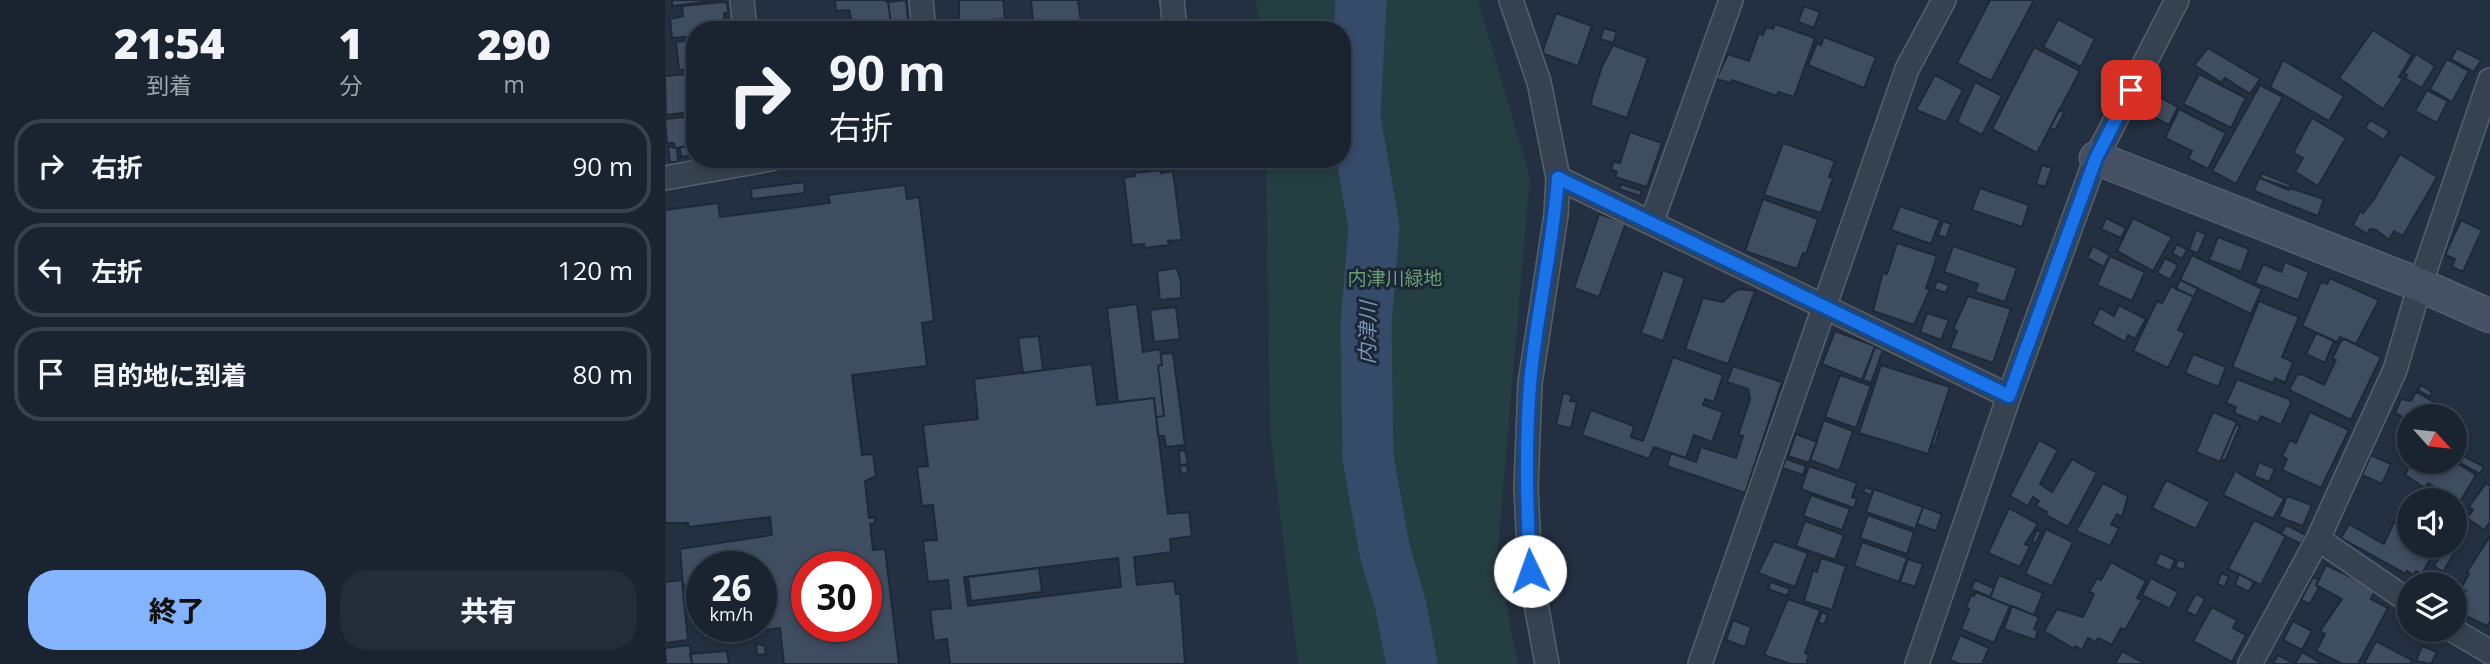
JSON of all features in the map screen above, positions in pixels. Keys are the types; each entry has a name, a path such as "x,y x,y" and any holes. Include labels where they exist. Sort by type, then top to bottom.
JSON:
{"street":[{"path":"742,0 744,21"},
{"path":"921,0 923,21"},
{"path":"1172,0 1174,21"},
{"path":"1511,0 1539,82 1558,178 1556,215 1530,383 1526,487 1530,571 1547,664"},
{"path":"1652,221 1731,0"},
{"path":"1700,664 1907,69 1944,0"},
{"path":"1917,664 2009,396 2096,158 2177,0"},
{"path":"2250,664 2318,539 2395,370 2420,285 2490,80"},
{"path":"2096,158 2420,285 2490,316"},
{"path":"665,178 720,168"},
{"path":"1558,178 1652,221 2009,396"},
{"path":"2318,539 2397,593"},
{"path":"2467,638 2490,652"}],"green space":[{"name":"内津川緑地","path":"1255,0 1478,0 1530,178 1497,559 1518,664 1298,664 1270,430 1266,168 1351,168 1351,21 1261,21"}],"building":[{"path":"672,0 722,0 672,6"},
{"path":"835,0 884,0 888,2 891,21 852,21 849,10 836,11"},
{"path":"906,0 908,21 891,21 888,2"},
{"path":"959,0 1003,0 1005,19 959,21"},
{"path":"1031,0 1078,0 1081,21 1033,21"},
{"path":"1990,0 2034,0 1991,81 1957,63"},
{"path":"723,2 727,3 728,13 724,13 725,21 686,21 686,37 672,38 670,19 683,16 682,6"},
{"path":"1804,6 1820,12 1814,28 1798,22"},
{"path":"1556,13 1592,26 1578,66 1544,54"},
{"path":"2058,19 2095,39 2081,67 2043,47"},
{"path":"1775,24 1815,38 1794,97 1778,92 1777,96 1732,80 1731,83 1716,79 1728,54 1749,61 1759,33 1763,35 1766,27 1773,29"},
{"path":"1604,28 1617,32 1613,43 1600,39"},
{"path":"2373,30 2412,55 2399,77 2403,79 2383,109 2339,78"},
{"path":"1824,37 1876,57 1864,88 1808,65 1817,43 1821,45"},
{"path":"686,41 686,70 679,70 676,42"},
{"path":"1613,45 1648,58 1627,118 1592,106 1591,101 1602,66"},
{"path":"2034,47 2080,71 2037,153 1992,129"},
{"path":"2208,48 2260,79 2250,94 2225,78 2222,83 2194,65"},
{"path":"2457,48 2481,60 2474,72 2451,59"},
{"path":"2416,54 2435,66 2422,88 2405,78 2407,75 2404,73"},
{"path":"2447,59 2469,71 2452,102 2430,89"},
{"path":"2283,60 2344,96 2329,121 2270,87"},
{"path":"686,74 686,112 666,115 665,76"},
{"path":"2199,74 2246,98 2231,128 2183,104"},
{"path":"1935,75 1963,90 1946,122 1916,110"},
{"path":"1975,82 2002,96 1982,135 1957,122"},
{"path":"2260,85 2283,97 2236,184 2212,171"},
{"path":"2427,90 2448,101 2437,123 2415,111"},
{"path":"2158,96 2178,107 2169,125 2148,114"},
{"path":"2179,109 2226,133 2208,169 2188,159 2192,151 2165,138"},
{"path":"2059,110 2064,113 2055,130 2050,128"},
{"path":"686,117 686,147 675,148 674,143 667,143 665,119"},
{"path":"2312,118 2346,138 2318,186 2295,172 2303,158 2293,153"},
{"path":"2370,120 2389,131 2384,140 2365,128"},
{"path":"1630,132 1662,143 1647,187 1615,177 1617,172 1611,169 1614,161 1620,163"},
{"path":"1783,143 1835,161 1829,177 1833,178 1821,213 1764,195"},
{"path":"668,146 677,148 678,162 670,162"},
{"path":"686,146 686,156 681,157 680,147"},
{"path":"2400,154 2437,177 2403,236 2394,231 2389,240 2376,230 2370,229 2367,234 2353,225 2360,211 2363,213 2374,199"},
{"path":"2042,165 2052,168 2045,187 2036,184"},
{"path":"1160,170 1161,173 1173,171 1182,240 1168,241 1169,245 1144,248 1144,244 1132,245 1124,178 1135,176 1135,173"},
{"path":"2262,173 2291,185 2289,190 2260,178"},
{"path":"2259,178 2324,199 2318,216 2254,191"},
{"path":"804,182 805,193 752,199 751,189"},
{"path":"1621,184 1642,191 1640,196 1619,189"},
{"path":"905,185 907,199 919,197 934,321 922,323 927,366 852,375 862,455 873,454 876,476 865,481 869,518 875,517 875,523 870,524 873,550 885,549 899,664 784,664 780,628 777,628 777,551 686,551 686,585 683,585 680,549 772,535 770,517 688,527 688,523 665,523 665,210 718,203 720,217 830,203 828,195"},
{"path":"1980,188 2029,205 2022,227 1972,210"},
{"path":"1763,199 1818,219 1806,254 1803,253 1797,269 1745,251"},
{"path":"1900,206 1940,220 1931,244 1891,230"},
{"path":"1599,214 1626,223 1599,297 1574,288"},
{"path":"2106,218 2126,228 2121,238 2101,229"},
{"path":"2133,218 2172,237 2153,271 2117,251"},
{"path":"2461,220 2482,230 2463,272 2452,267 2455,259 2445,255"},
{"path":"1943,221 1951,224 1946,238 1938,235"},
{"path":"2196,230 2206,234 2198,253 2189,250"},
{"path":"2218,237 2249,249 2241,272 2209,260"},
{"path":"1897,243 1937,256 1926,288 1930,289 1914,325 1873,311 1883,272 1887,274"},
{"path":"2177,244 2187,250 2182,259 2172,253"},
{"path":"1953,246 2017,268 2005,302 1975,292 1978,284 1944,272"},
{"path":"2093,246 2110,255 2104,267 2087,258"},
{"path":"2192,255 2262,289 2251,314 2180,280"},
{"path":"2110,256 2145,272 2132,301 2097,285"},
{"path":"2165,258 2178,265 2170,280 2157,273"},
{"path":"2285,262 2309,272 2298,300 2255,283 2263,264 2281,272"},
{"path":"1177,268 1181,282 1181,298 1160,300 1157,271"},
{"path":"1663,270 1685,278 1663,341 1641,333"},
{"path":"2330,278 2379,300 2356,344 2340,337 2337,342 2302,326 2321,282 2327,284"},
{"path":"2180,280 2198,288 2194,297 2176,289"},
{"path":"1937,281 1949,285 1946,293 1934,289"},
{"path":"2171,286 2194,297 2178,330 2185,333 2168,368 2133,351 2157,301 2162,303"},
{"path":"1740,289 1755,291 1728,364 1685,349 1703,298 1723,302"},
{"path":"1968,296 2011,309 1993,363 1950,348 1957,331 1953,329"},
{"path":"2259,301 2299,317 2282,357 2293,362 2285,383 2275,378 2273,383 2232,367"},
{"path":"1137,304 1143,352 1160,349 1162,365 1158,366 1164,416 1156,417 1154,398 1118,402 1107,308"},
{"path":"2119,305 2146,319 2135,339 2128,335 2125,342 2092,324 2100,308 2114,316"},
{"path":"1176,307 1180,339 1154,342 1150,310"},
{"path":"1927,313 1949,320 1941,340 1920,332"},
{"path":"1835,331 1875,346 1862,380 1822,364"},
{"path":"2316,333 2334,341 2325,363 2306,354"},
{"path":"1039,336 1043,370 1023,373 1018,338"},
{"path":"2345,339 2381,357 2351,420 2289,390 2297,375 2302,374 2324,385 2336,360 2332,359 2341,341"},
{"path":"1875,347 1883,350 1871,383 1863,380"},
{"path":"1173,353 1185,445 1166,447 1164,436 1158,436 1156,417 1164,416 1158,366 1162,365 1161,354"},
{"path":"2193,354 2226,367 2218,387 2185,373"},
{"path":"1673,357 1723,375 1714,402 1705,399 1703,405 1723,412 1712,442 1694,435 1686,458 1654,447 1649,459 1582,435 1591,410 1634,426 1631,437 1643,441"},
{"path":"1092,364 1097,405 1154,398 1168,514 1189,512 1192,536 1170,539 1171,552 1134,557 1137,585 1174,581 1176,594 1180,594 1185,664 950,664 947,639 934,641 930,610 951,608 948,580 928,582 923,541 937,540 933,505 922,506 917,467 928,466 923,425 978,419 974,379","holes":["1118,558 1121,587 968,606 964,577"]},
{"path":"1881,365 1950,387 1928,454 1859,433"},
{"path":"1733,366 1782,382 1745,493 1667,466 1671,453 1696,462 1701,447 1736,458 1743,436 1738,435 1750,399 1748,389 1727,382"},
{"path":"1840,375 1871,386 1856,428 1825,417"},
{"path":"2237,379 2289,399 2291,403 2281,425 2261,416 2258,423 2234,413 2236,407 2226,403"},
{"path":"2421,385 2432,392 2430,397 2418,390"},
{"path":"2416,392 2438,404 2399,404 2401,399 2411,401"},
{"path":"1563,393 1572,395 1570,401 1577,402 1571,428 1556,425"},
{"path":"2213,412 2237,422 2220,462 2196,452"},
{"path":"2310,412 2349,430 2321,488 2282,470 2287,459 2282,456 2290,440 2296,443"},
{"path":"1824,420 1853,431 1839,471 1810,460"},
{"path":"2236,424 2240,426 2225,461 2221,460"},
{"path":"1937,427 1940,428 1935,446 1932,445"},
{"path":"1796,434 1817,442 1809,463 1788,456"},
{"path":"2039,440 2058,450 2040,484 2052,492 2072,459 2097,473 2068,527 2046,515 2047,512 2036,506 2039,501 2033,497 2028,506 2010,496"},
{"path":"1185,450 1188,464 1180,465 1179,451"},
{"path":"2371,455 2391,464 2382,484 2362,475"},
{"path":"2467,458 2484,467 2480,474 2467,467"},
{"path":"1786,459 1806,466 1803,475 1782,468"},
{"path":"2259,462 2275,469 2269,482 2254,476"},
{"path":"1187,465 1188,473 1181,474 1180,466"},
{"path":"1809,466 1857,483 1852,497 1857,499 1854,508 1801,489"},
{"path":"2467,469 2476,475 2467,490 2467,488 2436,488 2428,483 2425,488 2405,475 2467,474"},
{"path":"2235,471 2284,499 2273,519 2223,495"},
{"path":"2166,480 2210,502 2196,529 2152,508"},
{"path":"2103,483 2128,496 2122,517 2117,514 2111,524 2119,528 2110,546 2076,531"},
{"path":"2486,483 2490,486 2490,522 2484,530 2467,518 2473,510 2469,507"},
{"path":"1865,487 1873,490 1871,495 1863,492"},
{"path":"1874,489 1923,507 1915,529 1866,512"},
{"path":"1811,495 1850,509 1842,530 1803,516"},
{"path":"2287,496 2312,505 2303,526 2279,517"},
{"path":"1923,507 1942,514 1936,531 1917,524"},
{"path":"2009,508 2038,524 2025,544 2030,546 2020,567 1988,553"},
{"path":"1868,515 1914,532 1907,554 1860,538"},
{"path":"2254,520 2286,536 2261,585 2228,569"},
{"path":"1805,521 1844,535 1835,560 1796,546"},
{"path":"2394,522 2397,558 2431,558 2423,572 2402,572 2341,538 2349,524 2384,544"},
{"path":"2286,525 2306,535 2301,544 2281,534"},
{"path":"2046,529 2073,542 2052,586 2025,574"},
{"path":"2037,530 2041,532 2036,543 2032,542"},
{"path":"2490,536 2490,622 2487,626 2467,617 2467,572"},
{"path":"1774,541 1808,553 1795,587 1758,573"},
{"path":"1862,542 1907,558 1899,582 1854,566"},
{"path":"2160,553 2175,560 2170,571 2155,564"},
{"path":"1821,558 1846,566 1832,610 1804,601 1813,570 1817,572"},
{"path":"2439,558 2451,558 2443,572 2434,566"},
{"path":"1908,559 1923,564 1915,587 1900,582"},
{"path":"2178,560 2186,562 2184,570 2175,567"},
{"path":"2111,562 2146,581 2137,598 2142,600 2125,630 2121,628 2112,645 2098,638 2095,642 2088,638 2082,650 2075,646 2074,649 2044,631 2057,609 2083,617 2094,594 2089,592 2097,578 2101,580"},
{"path":"2326,565 2376,589 2371,599 2388,608 2358,664 2342,664 2316,651 2325,634 2320,631 2342,599 2316,585"},
{"path":"1039,568 1042,592 971,601 968,577"},
{"path":"2222,573 2229,577 2224,587 2217,583"},
{"path":"2239,574 2254,582 2249,592 2235,585"},
{"path":"1999,575 2043,593 2034,615 1990,598"},
{"path":"2313,577 2319,580 2316,585 2319,587 2310,604 2301,600"},
{"path":"2151,578 2178,592 2170,609 2142,595"},
{"path":"682,580 686,640 665,643 665,582"},
{"path":"1975,580 1994,588 1990,597 1971,589"},
{"path":"1771,582 1790,589 1787,596 1768,589"},
{"path":"1976,592 2010,606 1994,643 1961,629 1969,609 1966,607 1971,595 1974,596"},
{"path":"2196,594 2205,599 2196,616 2186,611"},
{"path":"1788,599 1820,610 1805,653 1809,655 1806,664 1791,664 1764,655"},
{"path":"2012,606 2039,617 2034,629 2038,630 2035,640 2004,629"},
{"path":"2212,607 2237,620 2233,628 2246,635 2232,662 2193,641"},
{"path":"1822,612 1828,615 1824,625 1818,622"},
{"path":"1733,620 1751,627 1745,647 1726,640"},
{"path":"2293,621 2312,631 2302,650 2283,640"},
{"path":"1960,635 1989,648 1982,664 1960,664 1950,660"},
{"path":"2376,641 2412,660 2410,664 2364,664"},
{"path":"756,643 765,646 766,654 757,655"},
{"path":"690,645 692,664 666,664 665,648"},
{"path":"2422,646 2437,652 2431,664 2416,661"},
{"path":"727,651 729,664 692,664 690,654"},
{"path":"2122,651 2146,664 2115,664"},
{"path":"2302,652 2323,664 2295,664"},
{"path":"2278,655 2295,664 2273,664"}],"waterway":[{"name":"内津川","path":"1361,0 1355,118 1374,227 1366,325 1368,458 1385,552 1400,603 1412,664"}],"route":[{"path":"1530,571 1526,487 1530,383 1556,215 1558,178 1652,221 2009,396 2096,158 2131,90"}]}
